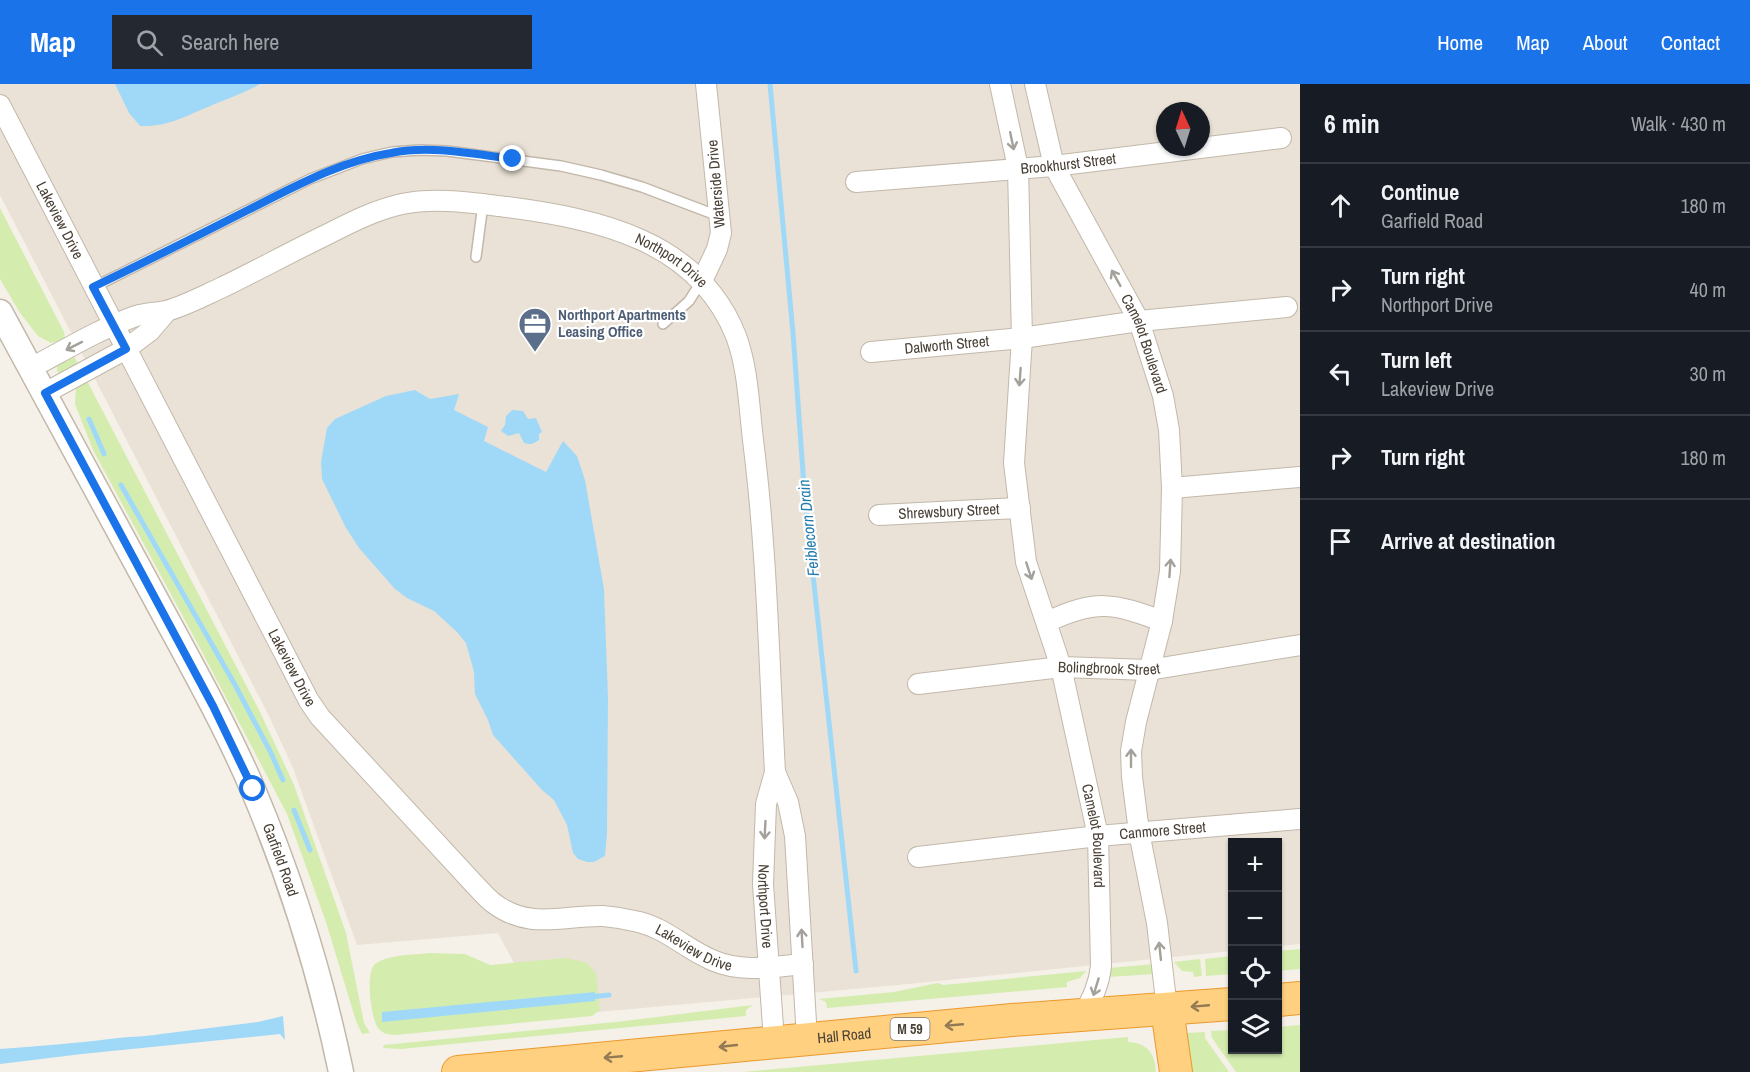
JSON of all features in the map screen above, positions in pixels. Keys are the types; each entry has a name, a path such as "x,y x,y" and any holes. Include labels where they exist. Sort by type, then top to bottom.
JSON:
{"highway":[{"path":"1282,1000 1300,998"},
{"name":"Hall Road","path":"458,1072 774,1041 1083,1014 1228,1004"},
{"path":"1167,1009 1176,1072"}],"street":[{"name":"Waterside Drive","path":"702,281 717,249 721,233 706,84"},
{"name":"Camelot Boulevard","path":"1000,84 1018,168 1022,338 1014,463 1026,562 1061,667 1098,836 1101,966 1093,997 1083,1014"},
{"name":"Camelot Boulevard","path":"1035,84 1054,166 1139,321 1163,396 1169,430 1172,488 1170,571 1162,621 1136,722 1131,751 1139,832 1157,923 1167,1009"},
{"name":"Lakeview Drive","path":"0,105 309,701 320,717 492,902 524,917 543,920 601,916 641,922 723,965 768,967 803,964"},
{"name":"Brookhurst Street","path":"856,182 1054,166 1281,138"},
{"name":"Northport Drive","path":"31,368 113,325 139,315 167,311 380,210 423,201 483,204 573,218 635,236 679,260 702,281 720,304 736,338 744,368 758,479 775,772 766,804 764,849 768,967 774,1041"},
{"path":"1022,338 1139,321 1287,307"},
{"name":"Northport Drive","path":"45,393 126,349 150,331 167,311"},
{"name":"Garfield Road","path":"0,312 213,706 253,789 309,942 341,1072"},
{"name":"Dalworth Street","path":"871,352 1022,338"},
{"path":"1172,488 1300,477"},
{"name":"Shrewsbury Street","path":"879,515 1020,508"},
{"path":"1047,622 1088,606 1108,605 1128,609 1162,621"},
{"name":"Bolingbrook Street","path":"918,684 1061,667 1149,670 1300,645"},
{"name":"Northport Drive","path":"775,772 788,802 795,836 807,1039"},
{"name":"Canmore Street","path":"918,857 1098,836 1300,819"}],"lane":[{"path":"93,287 310,179 362,159 392,152 447,151 561,166 642,187 721,218"},
{"path":"476,257 483,204"},
{"path":"663,324 689,301 702,281"}],"shaded area":[{"path":"0,84 1300,84 1300,944 1282,946 1282,838 1228,838 1228,951 898,985 543,1017 498,933 357,945 293,768 268,714 0,195"}],"green space":[{"path":"0,208 64,332 65,339 51,343 38,336 20,313 0,279"},
{"path":"74,356 79,366 60,374 57,371 57,363"},
{"path":"86,379 259,710 294,785 346,933 364,1023 370,1033 362,1034 356,1021 326,922 287,814 93,450 75,404 76,388"},
{"path":"1300,949 1300,969 1282,971 1282,951"},
{"path":"430,953 465,954 490,965 566,958 587,963 596,973 600,1010 592,1016 395,1035 383,1033 375,1023 371,1006 370,976 372,969 375,964 387,958"},
{"path":"1228,956 1228,974 1206,976 1205,959"},
{"path":"1200,959 1202,976 1194,977 1193,972 1182,971 1174,962"},
{"path":"1155,964 1153,974 1109,977 1109,968"},
{"path":"1086,971 1080,978 1067,982 1067,987 827,1008 826,1002 819,999 894,992 938,983 943,985"},
{"path":"753,1005 746,1010 746,1016 401,1049 383,1048 384,1045 625,1021"},
{"path":"1300,1025 1300,1072 1236,1072 1212,1038 1211,1031 1228,1030 1228,1054 1282,1054 1282,1027"},
{"path":"1205,1032 1205,1038 1229,1072 1189,1072 1185,1035"},
{"path":"1128,1037 1128,1042 1141,1045 1149,1051 1154,1060 1156,1072 743,1072"}],"water":[{"path":"115,84 260,84 175,121 140,126 129,113"},
{"path":"415,390 430,399 459,394 454,410 488,427 484,441 546,472 563,441 577,456 585,480 604,589 608,698 607,834 605,856 594,862 578,859 573,853 567,825 554,800 542,790 493,735 475,694 474,672 466,643 434,611 407,598 395,589 359,548 346,528 322,479 321,462 327,428 335,419 386,396"},
{"path":"512,410 523,411 528,419 536,418 542,432 539,434 539,440 526,444 519,433 508,436 501,431 505,425 506,416"},
{"path":"595,992 595,1001 382,1022 382,1012"},
{"path":"283,1016 285,1040 280,1034 0,1064 0,1049 150,1036 258,1022"}],"waterway":[{"name":"Feiblecorn Drain","path":"770,84 793,333 805,501 856,971"},
{"path":"89,419 104,454"},
{"path":"121,485 234,683 283,780"},
{"path":"294,810 310,850"},
{"path":"590,997 609,995"}],"place":[{"name":"Northport Apartments Leasing Office","path":"535,353"}],"route":[{"path":"253,789 213,706 45,393 126,349 93,287 310,179 362,159 392,152 420,150 513,159"}]}
